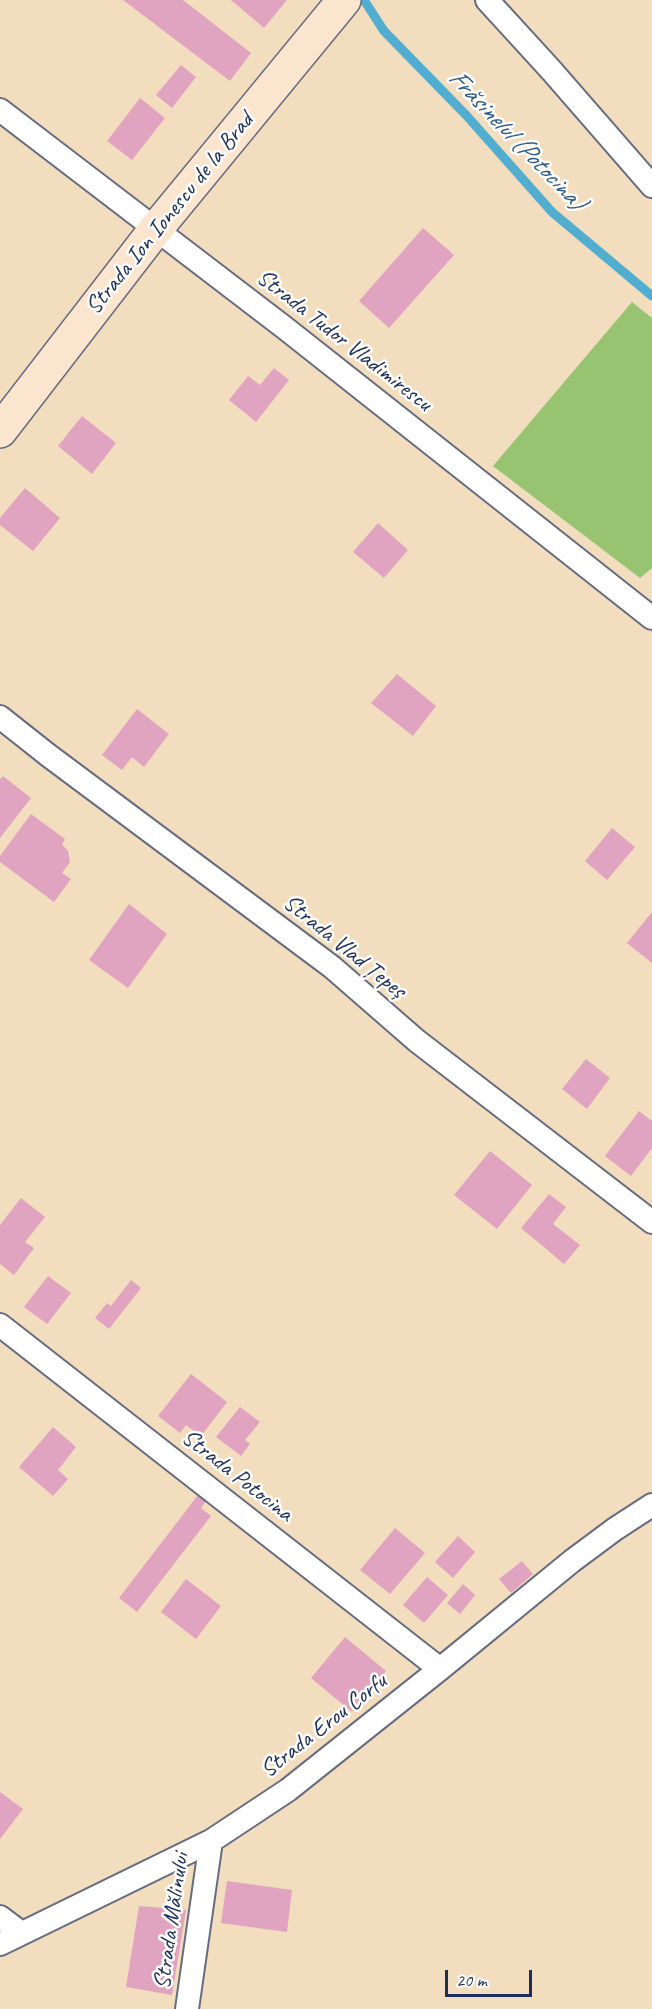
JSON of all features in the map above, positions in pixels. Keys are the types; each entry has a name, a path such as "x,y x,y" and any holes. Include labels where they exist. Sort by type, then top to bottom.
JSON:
{"street":[{"path":"487,0 652,186"},
{"name":"Strada Ion Ionescu de la Brad","path":"0,431 155,230 340,5"},
{"name":"Strada Tudor Vladimirescu","path":"0,110 313,350 652,618"},
{"name":"Strada Vlad Țepeș","path":"0,717 332,967 417,1041 652,1222"},
{"name":"Strada Potocina","path":"0,1325 440,1669"},
{"name":"Strada Erou Corfu","path":"0,1944 20,1932 211,1842 288,1790 572,1561 652,1505"},
{"name":"Strada Mălinului","path":"187,2009 211,1842"},
{"path":"0,1917 20,1932"}],"green space":[{"path":"632,302 652,318 652,568 640,578 493,466"}],"building":[{"path":"123,0 183,0 251,53 230,81"},
{"path":"231,0 287,0 264,28"},
{"path":"181,65 196,77 172,108 156,95"},
{"path":"140,98 165,118 132,160 107,141"},
{"path":"423,228 454,255 389,328 359,301"},
{"path":"274,368 289,380 256,422 229,400 248,376 260,385"},
{"path":"82,416 116,443 92,474 58,446"},
{"path":"25,488 60,518 33,551 0,525 0,518"},
{"path":"378,523 408,550 384,578 353,552"},
{"path":"397,674 436,706 413,736 371,703"},
{"path":"137,709 169,734 144,767 132,757 122,770 102,755"},
{"path":"3,776 31,798 0,838 0,779"},
{"path":"31,814 65,839 62,844 68,851 70,862 62,873 71,879 54,902 0,862 0,856"},
{"path":"612,828 635,847 607,880 585,861"},
{"path":"129,904 167,934 128,988 89,960"},
{"path":"652,912 652,963 627,943"},
{"path":"586,1059 610,1078 587,1109 562,1089"},
{"path":"639,1111 652,1121 652,1148 631,1176 605,1156"},
{"path":"490,1151 532,1185 497,1229 454,1195"},
{"path":"549,1194 566,1207 553,1224 580,1245 564,1264 521,1228"},
{"path":"21,1198 45,1217 25,1242 34,1248 14,1275 0,1264 0,1225"},
{"path":"48,1276 71,1293 47,1324 24,1307"},
{"path":"131,1280 141,1288 109,1329 95,1318 107,1303 111,1306"},
{"path":"191,1374 227,1402 201,1436 186,1425 180,1433 158,1416"},
{"path":"240,1407 260,1422 245,1440 250,1444 241,1456 216,1437"},
{"path":"53,1427 76,1447 58,1470 68,1479 53,1496 19,1467"},
{"path":"198,1495 206,1501 201,1508 211,1516 137,1612 119,1598"},
{"path":"395,1528 425,1553 390,1594 360,1570"},
{"path":"458,1536 475,1552 453,1578 435,1562"},
{"path":"522,1561 533,1574 511,1593 499,1579"},
{"path":"427,1577 448,1595 424,1623 403,1605"},
{"path":"186,1579 221,1606 196,1639 161,1612"},
{"path":"463,1584 475,1595 460,1614 447,1603"},
{"path":"345,1637 386,1671 352,1712 311,1678"},
{"path":"0,1792 23,1809 0,1839"},
{"path":"227,1881 292,1890 287,1932 221,1923"},
{"path":"139,1906 186,1910 172,1995 126,1987"}],"waterway":[{"name":"Frăsinelul (Potocina)","path":"364,0 384,31 466,115 552,212 652,296"}]}
